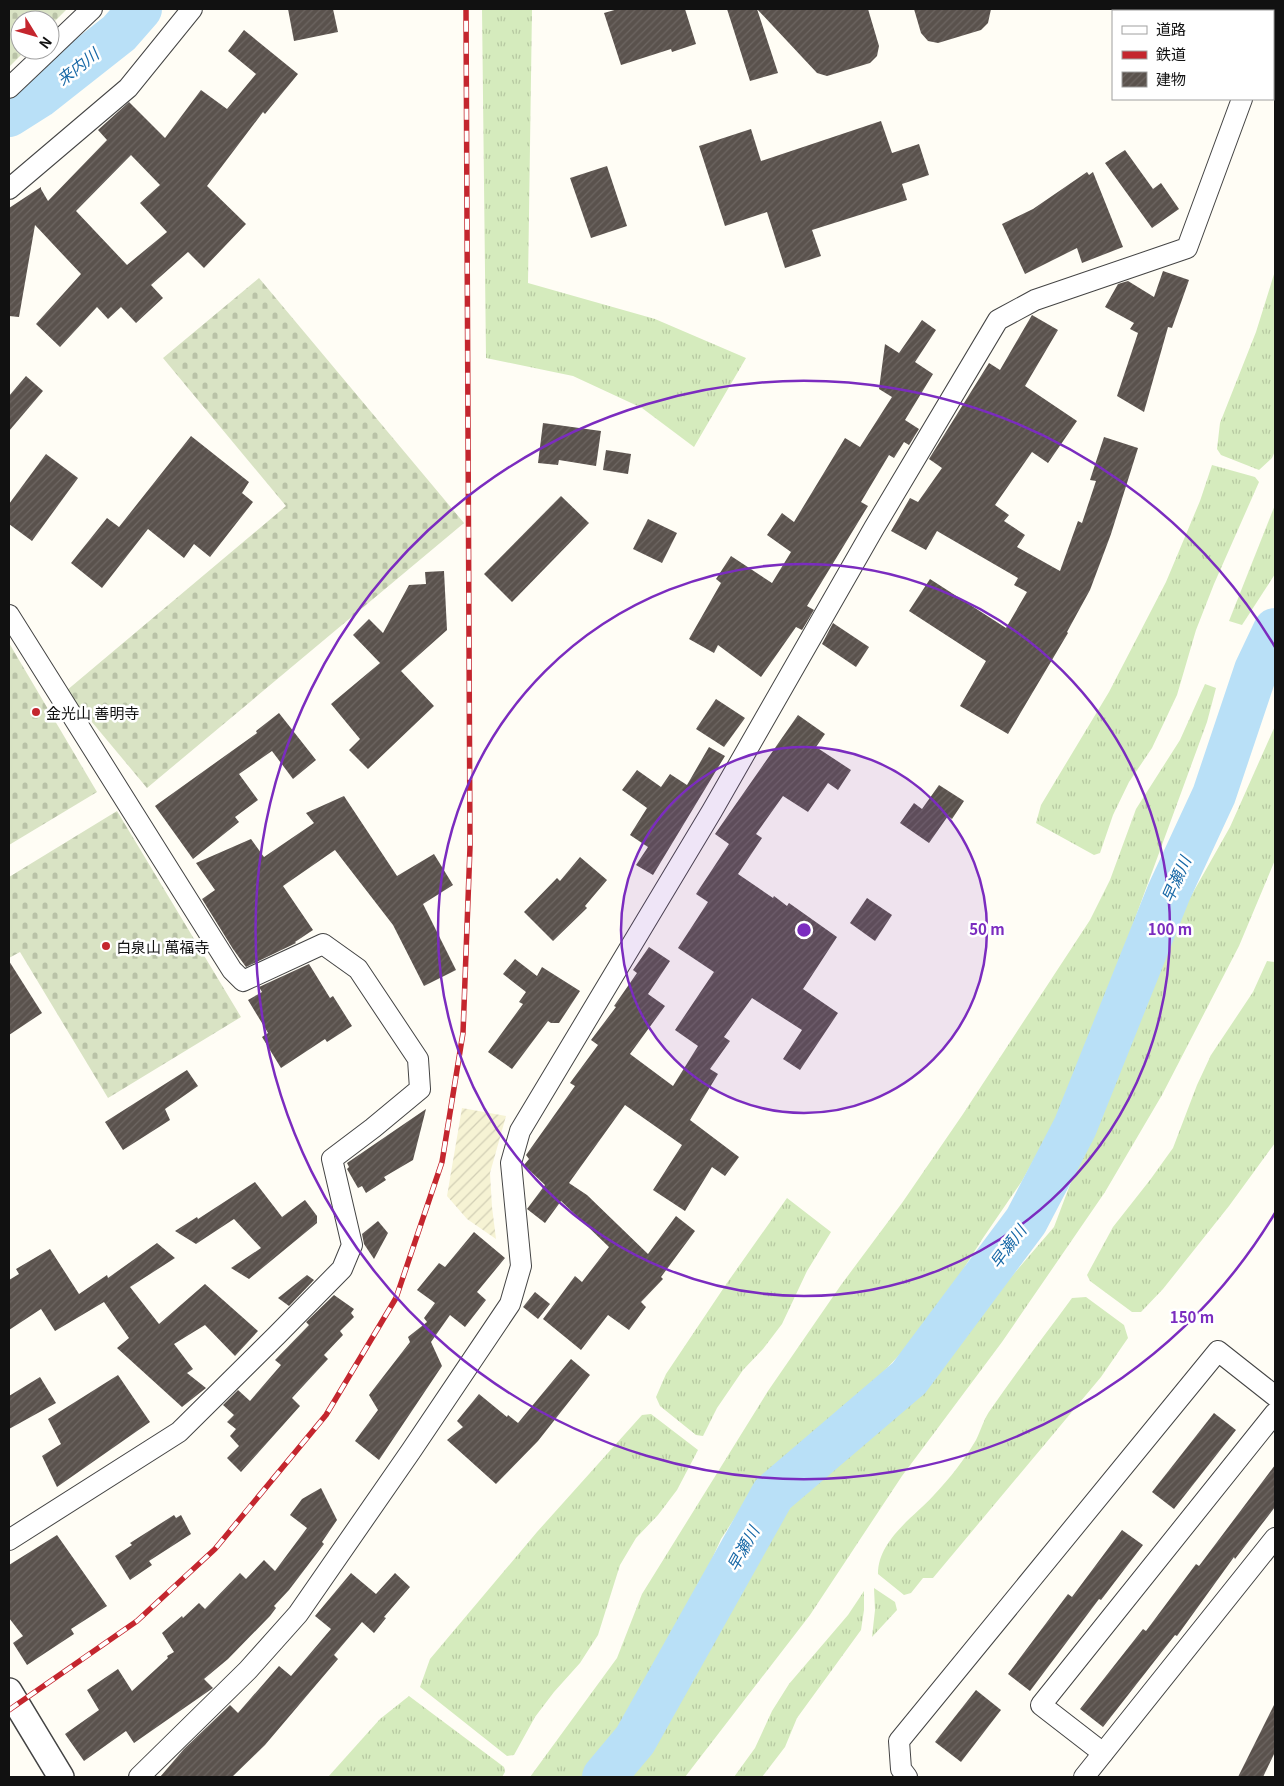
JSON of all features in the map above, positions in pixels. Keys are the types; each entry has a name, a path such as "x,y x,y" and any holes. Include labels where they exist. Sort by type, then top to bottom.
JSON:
{"street":[{"path":"60,39 92,9"},
{"path":"9,189 128,88 192,9"},
{"path":"9,88 38,60"},
{"path":"138,1777 248,1670 298,1614 510,1304 521,1266 511,1163 520,1131 712,811 874,528 998,320 1035,300 1188,248 1242,100"},
{"path":"9,615 232,970 243,981 323,944 358,969 391,1018 418,1059 420,1090 332,1159 352,1245 342,1269 179,1432 9,1540"},
{"path":"901,1775 899,1741 1218,1351 1275,1396"},
{"path":"1103,1753 1041,1705 1275,1413"},
{"path":"1084,1777 1275,1538"},
{"path":"9,1692 62,1777"}],"shaded area":[{"path":"462,1108 506,1116 490,1173 496,1239 467,1219 447,1196"}],"green space":[{"path":"9,9 67,9 60,16 60,10 10,10 10,60 16,60 9,67"},
{"path":"482,9 532,9 528,283 655,319 746,358 694,447 642,408 573,376 486,358"},
{"path":"1275,271 1275,451 1272,458 1259,470 1221,455 1217,449 1220,423 1256,332"},
{"path":"259,278 464,523 147,788 66,691 286,506 163,358"},
{"path":"1212,465 1255,477 1259,482 1196,630 1177,695 1152,748 1129,782 1113,815 1100,853 1094,855 1036,823 1041,805 1109,692 1166,582 1200,501"},
{"path":"1275,505 1275,574 1242,625 1229,621"},
{"name":"金光山 善明寺","path":"9,643 97,792 9,845"},
{"path":"1205,684 1216,688 1207,722 1073,1088 1022,1181 929,1323 875,1381 808,1436 753,1490 721,1539 653,1690 587,1777 530,1777 617,1658 642,1594 768,1391 963,1114 1090,920 1110,880 1136,809 1180,740"},
{"path":"1275,726 1275,860 1239,946 1162,1095 1105,1192 1002,1342 902,1476 810,1615 685,1777 622,1777 694,1673 749,1564 807,1485 919,1392 981,1312 1054,1227 1136,1010 1182,912 1230,827"},
{"name":"白泉山 萬福寺","path":"117,811 241,1017 108,1098 20,952 9,958 9,877"},
{"path":"1267,961 1275,962 1275,1143 1229,1206 1163,1289 1141,1312 1132,1312 1090,1281 1087,1275 1113,1227 1173,1148 1197,1085 1211,1055 1253,992"},
{"path":"787,1198 831,1232 807,1271 782,1324 763,1349 743,1370 717,1408 703,1436 696,1435 660,1406 656,1397 666,1374"},
{"path":"1086,1297 1124,1325 1128,1338 1101,1377 933,1578 923,1578 911,1593 904,1595 878,1574 884,1550 890,1540 934,1495 962,1462 976,1440 984,1420 1072,1298"},
{"path":"651,1414 698,1450 677,1490 658,1515 636,1538 620,1565 598,1635 580,1663 535,1717 514,1755 507,1756 420,1687 430,1659 537,1532 642,1415"},
{"path":"874,1588 895,1602 897,1610 872,1637 875,1610"},
{"path":"864,1591 861,1630 797,1718 785,1747 762,1777 734,1777 755,1748 772,1711 789,1684 848,1615"},
{"path":"409,1696 504,1767 505,1772 502,1777 328,1777 380,1719"}],"building":[{"path":"288,9 333,9 338,32 294,41"},
{"path":"618,9 685,9 696,44 672,52 671,49 621,65 604,13"},
{"path":"727,9 757,9 778,73 750,81"},
{"path":"757,9 868,9 879,46 877,56 870,63 827,76 817,73"},
{"path":"914,9 991,9 988,23 981,30 938,43 928,41 921,33"},
{"path":"244,30 298,74 265,114 263,112 207,186 246,224 204,268 188,252 151,285 163,298 136,323 121,307 108,319 97,307 60,347 36,324 81,274 35,225 19,317 9,316 9,208 41,187 48,201 107,140 98,130 129,102 165,138 201,90 227,109 256,74 228,51","holes":["131,155 160,185 140,203 167,232 127,265 76,211"]},
{"path":"881,121 892,153 919,144 929,175 902,184 907,200 812,230 821,256 785,268 767,212 725,226 699,146 751,129 761,161"},
{"path":"1125,150 1153,189 1161,183 1179,209 1152,228 1105,163"},
{"path":"607,166 627,226 591,238 570,178"},
{"path":"1087,172 1089,175 1093,172 1123,247 1082,263 1077,248 1025,274 1002,224 1033,209"},
{"path":"1163,271 1189,280 1172,328 1168,327 1144,412 1117,396 1138,333 1130,329 1134,323 1105,307 1118,284 1128,281 1154,297"},
{"path":"1032,315 1058,330 1025,386 1077,421 1048,463 1032,452 995,505 1009,515 1004,521 1025,535 1017,547 1060,571 1078,521 1082,523 1096,481 1090,480 1104,437 1138,448 1111,534 1090,590 1068,633 1008,734 960,706 986,661 909,611 930,579 1006,628 1027,592 1014,585 1018,578 937,531 926,550 891,531 910,498 918,502 942,468 929,459 989,363 1000,370"},
{"path":"922,320 936,330 915,362 933,374 905,420 919,429 909,445 904,442 894,458 889,455 861,502 868,506 807,606 814,610 802,630 796,627 761,677 718,645 714,653 689,639 721,583 716,579 731,556 772,583 791,552 767,535 782,513 794,522 845,438 860,447 892,397 879,389 885,344 899,353"},
{"path":"26,376 43,391 9,431 9,396"},
{"path":"543,423 601,431 596,466 559,460 558,465 538,463"},
{"path":"191,436 249,482 242,493 253,502 210,557 194,544 184,558 148,529 102,588 71,563 107,518 119,527"},
{"path":"606,450 631,454 628,474 603,470"},
{"path":"46,454 78,478 32,541 9,524 9,504"},
{"path":"561,496 589,523 512,602 484,574"},
{"path":"648,519 677,533 662,563 633,549"},
{"path":"444,571 447,630 401,671 434,706 368,769 349,750 360,739 331,704 380,663 353,635 369,619 383,633 409,585 426,584 425,572"},
{"path":"833,623 869,647 856,667 822,644"},
{"path":"716,699 745,718 724,747 696,729"},
{"path":"279,713 316,760 293,779 272,751 239,774 258,800 235,817 239,822 193,859 155,806 257,733 256,731"},
{"path":"798,715 825,734 816,747 851,770 838,790 828,783 808,812 783,796 756,834 762,838 738,874 787,906 789,903 837,937 803,989 838,1013 800,1070 783,1059 802,1030 752,998 724,1037 730,1041 710,1069 718,1074 690,1120 739,1157 725,1176 712,1167 685,1211 653,1190 682,1145 625,1105 569,1183 587,1195 648,1254 676,1216 695,1231 661,1277 663,1279 641,1302 646,1307 629,1330 608,1315 581,1350 543,1319 575,1276 582,1282 609,1247 561,1201 545,1223 527,1209 545,1185 524,1165 529,1159 526,1155 575,1086 570,1083 598,1045 591,1040 616,1007 614,1006 637,973 633,970 649,947 670,961 648,994 665,1006 630,1054 673,1086 698,1046 675,1030 714,972 678,948 708,902 696,894 729,844 715,834"},
{"path":"709,747 725,756 653,875 636,865 648,847 630,835 647,808 622,790 637,770 661,787 670,774 687,785"},
{"path":"939,785 964,801 952,819 948,816 929,843 900,823 914,803 922,809"},
{"path":"344,796 397,876 434,854 453,885 423,904 456,970 424,986 393,925 335,850 283,886 313,930 296,943 246,967 233,949 202,899 215,890 196,863 251,839 264,857 314,823 306,813"},
{"path":"580,857 607,880 585,906 587,908 553,941 524,912 557,878 560,881"},
{"path":"867,898 892,915 875,941 850,923"},
{"path":"515,959 537,976 542,967 580,991 559,1023 548,1021 512,1069 488,1052 523,1004 519,1002 526,992 503,974"},
{"path":"9,961 42,1013 9,1035"},
{"path":"309,964 330,998 333,996 352,1026 327,1042 325,1039 281,1068 262,1037 268,1033 248,1000 262,992 259,987"},
{"path":"187,1070 198,1086 165,1109 170,1120 123,1150 105,1122"},
{"path":"426,1109 413,1160 384,1177 386,1180 366,1193 362,1186 358,1188 347,1169 349,1167 347,1163"},
{"path":"255,1182 282,1217 305,1200 317,1216 317,1223 249,1279 231,1268 261,1248 234,1219 196,1244 175,1231 197,1217 198,1219"},
{"path":"378,1221 388,1233 374,1259 364,1244 362,1234"},
{"path":"474,1232 505,1258 477,1292 486,1300 465,1327 450,1315 431,1342 442,1366 379,1460 355,1441 378,1410 369,1395 410,1342 408,1337 427,1322 424,1318 435,1303 417,1290 439,1263 445,1267"},
{"path":"157,1243 175,1258 130,1287 159,1324 205,1284 258,1331 235,1356 205,1325 174,1344 193,1369 187,1373 206,1388 182,1407 117,1348 129,1338 104,1302 55,1331 41,1309 9,1330 9,1280 19,1274 16,1269 50,1249 79,1294 107,1275 108,1278"},
{"path":"307,1275 314,1280 289,1306 278,1298"},
{"path":"535,1292 550,1304 538,1319 523,1307"},
{"path":"334,1295 354,1309 351,1313 354,1317 340,1331 343,1335 324,1355 328,1359 292,1398 300,1406 241,1472 227,1458 239,1446 230,1436 236,1429 227,1422 234,1415 223,1405 238,1390 250,1401 281,1365 275,1360 309,1325 306,1322"},
{"path":"571,1359 590,1375 538,1441 496,1484 447,1440 463,1427 457,1421 479,1394 507,1417 508,1415 518,1423"},
{"path":"118,1375 150,1422 57,1487 42,1456 61,1444 48,1419"},
{"path":"40,1377 56,1403 9,1429 9,1396"},
{"path":"1214,1413 1236,1430 1174,1509 1152,1492"},
{"path":"1275,1465 1275,1507 1235,1559 1234,1557 1177,1636 1175,1635 1103,1727 1080,1709 1143,1629 1146,1631 1196,1564 1199,1566"},
{"path":"321,1488 337,1520 322,1542 324,1544 289,1590 274,1606 276,1608 270,1616 228,1659 204,1679 213,1688 134,1743 126,1731 84,1761 65,1734 99,1710 87,1690 118,1669 132,1691 168,1658 167,1656 174,1652 162,1633 182,1616 183,1618 199,1603 205,1609 240,1573 246,1579 264,1560 275,1571 307,1528 290,1515 302,1499"},
{"path":"174,1515 176,1518 181,1515 191,1534 149,1561 152,1565 130,1580 115,1556 132,1545 130,1543"},
{"path":"1122,1530 1143,1545 1101,1600 1099,1599 1030,1691 1008,1674 1068,1594 1072,1597"},
{"path":"57,1535 107,1606 71,1629 74,1634 27,1665 13,1643 23,1636 9,1618 9,1565"},
{"path":"351,1573 376,1594 395,1573 410,1587 384,1617 386,1618 374,1633 362,1622 334,1655 338,1659 265,1745 232,1777 160,1777 184,1749 230,1705 238,1713 279,1666 291,1676 331,1629 315,1616"},
{"path":"976,1690 1001,1710 961,1762 935,1742"},
{"path":"1275,1703 1275,1752 1263,1777 1238,1777"}],"waterway":[{"name":"来内川","path":"9,115 39,96 119,33 140,9"},
{"name":"早瀬川","path":"604,1777 635,1740 773,1494 909,1378 1026,1221 1075,1127 1169,892 1214,795 1256,670 1275,630"}],"railway":[{"path":"9,1710 137,1621 215,1549 326,1415 396,1298 442,1162 463,1033 470,847 466,9"}],"place":[{"name":"金光山 善明寺","path":"36,712"},
{"name":"白泉山 萬福寺","path":"106,946"}]}
